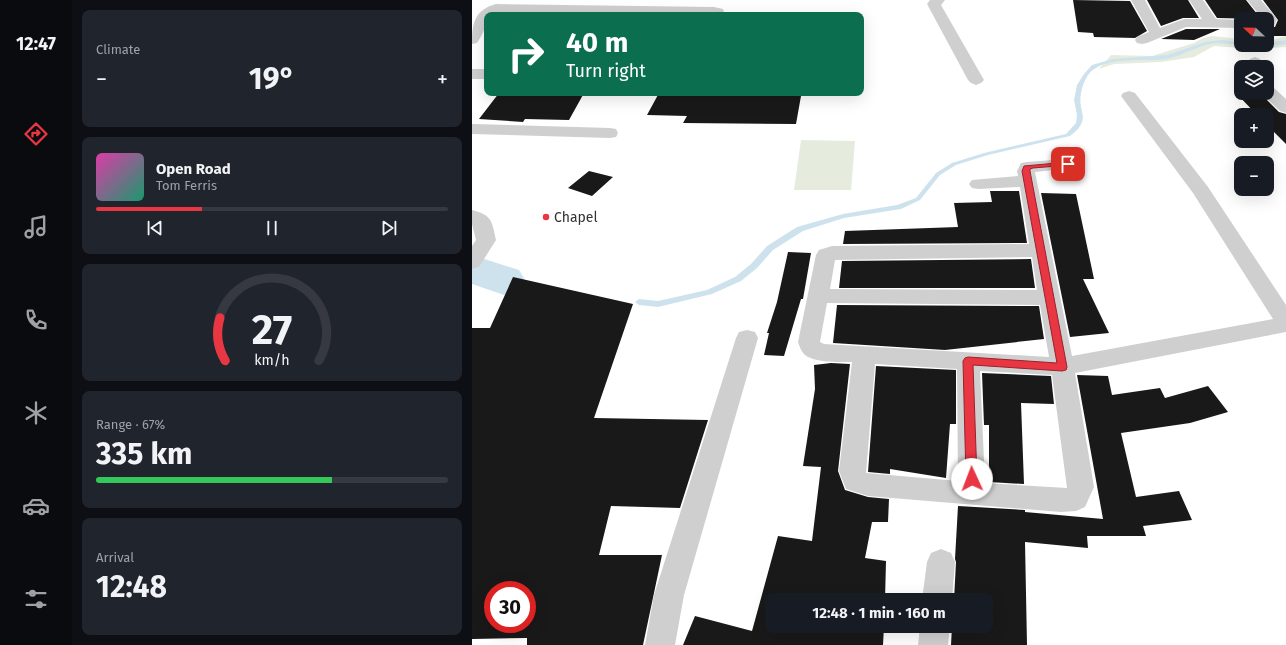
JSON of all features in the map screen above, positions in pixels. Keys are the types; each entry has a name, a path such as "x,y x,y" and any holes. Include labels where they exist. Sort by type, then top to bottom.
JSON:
{"street":[{"path":"938,0 934,4 976,80"},
{"path":"1138,0 1157,34"},
{"path":"1196,0 1211,23"},
{"path":"1254,0 1264,12"},
{"path":"489,12 496,8 718,12"},
{"path":"476,39 484,17"},
{"path":"1142,40 1184,23 1234,24"},
{"path":"472,74 484,74"},
{"path":"1274,91 1286,90"},
{"path":"1041,250 832,253 826,255 817,296 810,342 812,348 821,352 1062,367 1286,323 1201,191 1130,96"},
{"path":"1274,97 1286,108"},
{"path":"472,129 610,133"},
{"path":"864,354 852,471 855,481 868,485 972,494 1061,500 1076,499 1081,487 1062,367 1028,180 1027,167 1068,164"},
{"path":"978,184 1028,180"},
{"path":"472,216 482,221 486,240 472,262"},
{"path":"817,296 1050,298"},
{"path":"660,645 669,595 747,338"},
{"path":"968,361 972,494"},
{"path":"938,593 941,562"},
{"path":"933,645 934,633"}],"shaded area":[{"path":"1212,36 1234,38 1234,47 1214,46 1194,57 1161,62 1114,64 1099,69 1111,55 1152,56 1194,43 1203,38"},
{"path":"1286,36 1286,47 1274,48 1274,40"},
{"path":"801,140 855,141 851,190 794,190"}],"building":[{"path":"1073,0 1130,1 1147,31 1135,38 1094,37 1093,33 1078,32"},
{"path":"1147,0 1188,0 1199,18 1183,18 1161,26"},
{"path":"1205,0 1246,0 1255,12 1234,12 1234,18 1217,18"},
{"path":"1263,0 1286,0 1286,36 1274,36 1274,27 1278,20 1274,12 1272,12"},
{"path":"1186,29 1220,29 1194,40 1161,39"},
{"path":"497,96 582,96 569,120 525,119 523,122 479,119"},
{"path":"657,96 801,96 796,124 683,123 687,116 647,115"},
{"path":"1243,100 1267,100 1279,112 1286,114 1286,144 1274,132 1274,108 1250,108"},
{"path":"589,171 613,177 592,196 568,188"},
{"path":"990,191 1019,191 1027,243 843,244 845,231 958,227 954,203 992,202"},
{"path":"1041,193 1076,194 1094,279 1083,279 1109,333 1070,337"},
{"path":"788,252 811,253 803,299 801,299 784,356 764,355 769,333 767,333 777,302"},
{"path":"1031,259 1035,288 839,288 842,261"},
{"path":"513,277 633,304 594,418 708,420 680,508 611,506 599,555 662,555 643,645 527,645 527,638 472,639 472,328 490,328"},
{"path":"837,305 1039,306 1044,339 945,350 833,343"},
{"path":"831,363 850,364 838,471 845,490 868,497 889,499 888,522 872,522 865,558 886,561 885,593 765,593 765,633 884,633 883,645 683,645 695,616 752,631 778,536 812,541 821,467 803,466 815,389 814,365"},
{"path":"876,366 956,370 956,424 950,424 946,478 890,469 890,474 868,472"},
{"path":"982,373 1051,376 1054,404 1021,403 1024,484 989,482 989,425 984,425"},
{"path":"1077,375 1108,376 1112,395 1160,388 1165,398 1208,386 1228,412 1190,423 1121,433 1136,497 1179,491 1192,520 1143,526 1146,536 1087,536 1088,548 1025,542 1027,645 951,645 952,633 993,633 993,593 954,593 958,506 1025,510 1025,512 1103,519"}],"waterway":[{"path":"639,302 658,304 709,292 738,279 754,266 770,248 800,229 843,216 899,207 918,199 938,174 954,164 986,154 1068,135 1077,126 1080,119 1077,100 1080,85 1088,72 1102,63 1167,57 1211,42 1234,43"},
{"path":"1274,43 1286,42"},
{"path":"472,269 504,280"}],"place":[{"name":"Chapel","path":"546,217"}],"route":[{"path":"972,479 968,361 1062,367 1026,171 1027,167 1068,164"}]}
